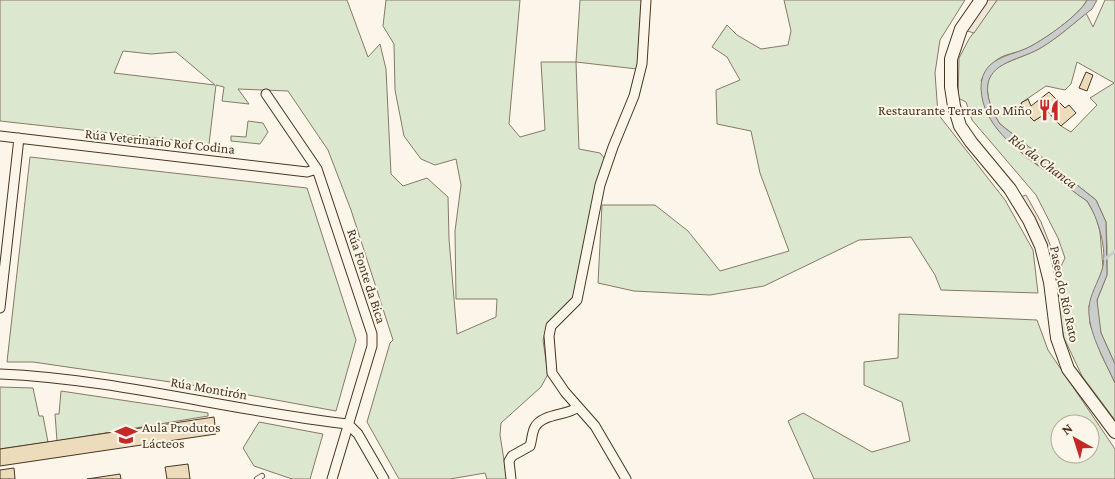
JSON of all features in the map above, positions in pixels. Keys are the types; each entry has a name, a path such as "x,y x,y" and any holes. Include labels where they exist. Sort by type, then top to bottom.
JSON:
{"street":[{"path":"626,479 595,426 552,373 549,336 551,326 577,300 600,185 613,146 634,96 642,64 646,0"},
{"name":"Paseo do Río Rato","path":"981,0 961,29 951,59 950,87 960,126 970,142 1010,189 1029,220 1042,251 1050,282 1057,338 1068,369 1115,432"},
{"name":"Rúa Fonte da Bica","path":"266,94 317,169 372,334 372,346 332,479"},
{"name":"Rúa Veterinario Rof Codina","path":"0,136 307,172 317,169"},
{"path":"0,308 19,138"},
{"name":"Rúa Montirón","path":"0,374 38,375 170,394 348,424"},
{"path":"510,479 509,461 512,456 530,446 535,426 543,420 578,407"},
{"path":"348,424 358,434 384,479"}],"lane":[{"path":"256,479 262,476"}],"green space":[{"path":"0,0 347,0 368,57 380,44 386,69 391,174 403,186 427,178 448,197 449,239 457,334 496,317 497,299 456,299 455,231 461,185 456,159 435,165 421,159 404,136 395,90 394,44 383,26 386,0 520,0 509,124 520,137 545,130 541,62 576,62 579,149 600,153 605,159 576,293 560,313 548,323 543,340 548,374 541,387 501,423 500,435 507,479 487,479 485,473 450,479 399,479 367,422 390,343 393,340 351,210 328,150 288,91 238,89 249,104 222,101 224,87 216,85 209,144 0,121","holes":["123,51 151,54 176,52 215,85 114,73"]},
{"path":"580,0 644,0 637,69 576,62"},
{"path":"784,0 965,0 940,40 935,73 938,114 1005,200 1033,250 1038,293 941,290 935,275 911,237 859,240 764,286 710,295 634,291 598,283 602,205 655,205 688,231 720,271 789,251 760,173 751,131 717,124 716,90 740,80 727,57 712,47 727,25 737,35 761,49 788,45 791,31"},
{"path":"997,0 1087,0 1076,14 1049,35 1023,50 995,61 981,80 998,130 1026,157 1087,201 1096,217 1100,232 1103,268 1089,306 1090,324 1101,354 1115,383 1115,420 1082,376 1064,338 1060,316 1057,274 1065,258 1058,238 1036,195 972,120 966,102 958,98 959,58 969,39"},
{"path":"1105,0 1115,0 1115,364 1101,333 1098,319 1097,300 1107,275 1107,246 1106,222 1096,200 1000,124 990,103 987,87 988,80 997,68 1035,51 1064,32 1086,13 1093,27","holes":["1077,62 1114,83 1090,98 1097,105 1071,132 1061,126 1048,112 1034,121 1027,114 1021,103 1046,86 1065,90 1071,84"]},
{"path":"248,121 263,123 268,132 260,144 231,141 231,136 246,137"},
{"path":"30,157 307,188 356,340 336,411 205,387 33,362 7,362"},
{"path":"899,314 1037,320 1048,350 1091,414 1050,414 1050,464 1100,464 1100,427 1115,449 1115,479 814,479 788,421 803,413 872,452 910,441 902,402 864,385 864,362 898,358"},
{"path":"0,387 33,388 39,416 43,416 48,442 0,449"},
{"path":"61,391 208,413 208,416 57,441 55,414 59,414"},
{"path":"259,422 323,434 310,479 292,479 254,466 243,448"}],"shaded area":[{"path":"981,0 997,0 974,33 961,29"},
{"path":"1026,195 1041,222 1057,262 1057,274 1050,282 1016,199"}],"water":[{"name":"Río da Chanca","path":"1087,0 1097,0 1092,9 1060,35 1039,49 1003,64 996,70 988,84 988,95 992,110 1000,124 1096,200 1106,222 1107,275 1097,300 1101,333 1115,364 1115,383 1094,336 1089,316 1091,298 1104,262 1103,244 1095,216 1087,201 1019,151 997,129 983,103 981,88 985,72 993,62 1040,41 1069,20"}],"building":[{"path":"1086,72 1093,75 1087,91 1079,88"},
{"name":"Restaurante Terras do Miño","path":"1049,92 1065,108 1069,105 1076,113 1061,126 1048,112 1034,121 1027,114 1021,103 1028,99 1031,106"},
{"path":"214,417 216,434 0,466 0,449"},
{"path":"188,464 190,479 167,479 165,467"},
{"path":"14,468 15,479 0,479 0,470"},
{"path":"120,474 121,479 87,479"}],"waterway":[{"path":"1105,259 1115,251"}],"place":[{"name":"Restaurante Terras do Miño","path":"1049,110"},
{"name":"Aula Produtos Lácteos","path":"126,435"}]}
